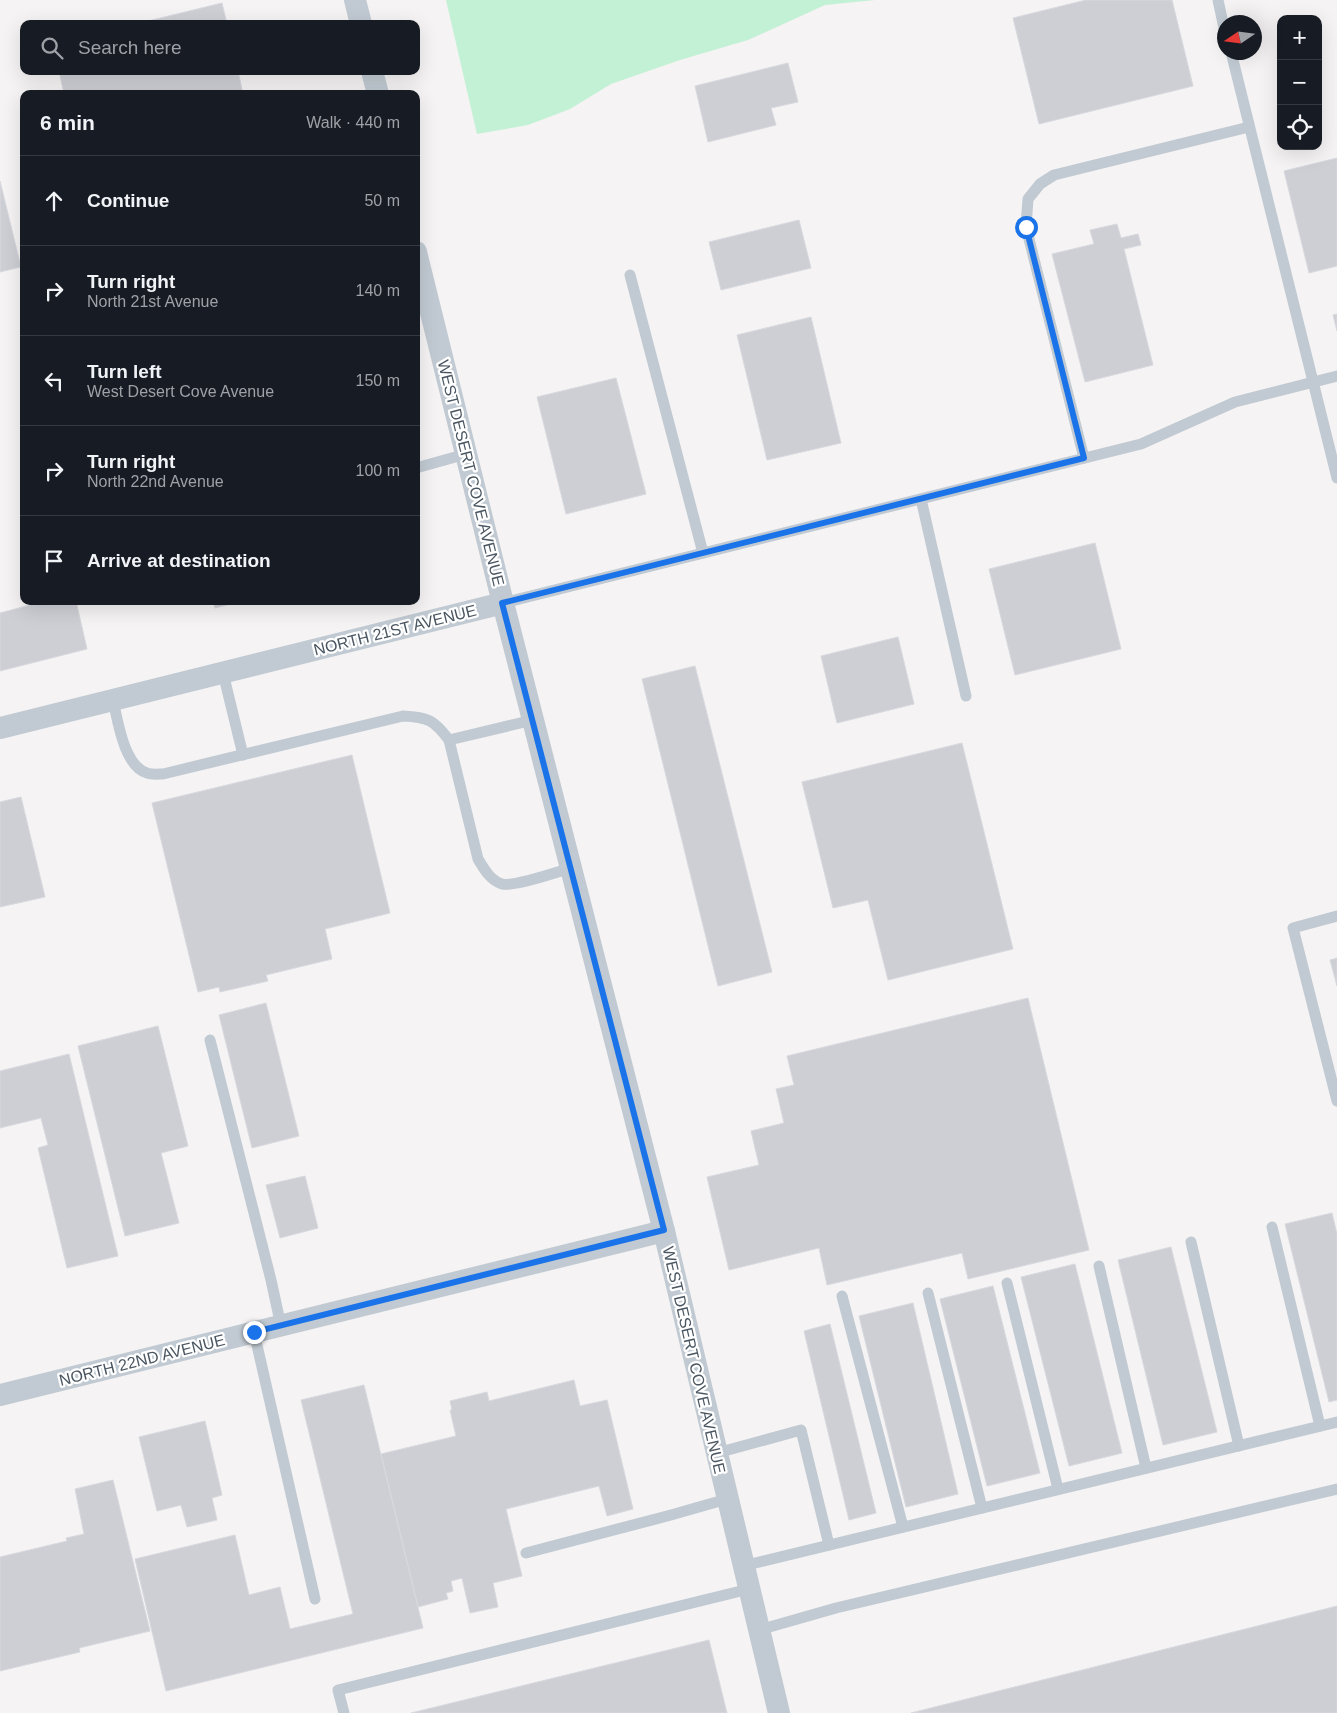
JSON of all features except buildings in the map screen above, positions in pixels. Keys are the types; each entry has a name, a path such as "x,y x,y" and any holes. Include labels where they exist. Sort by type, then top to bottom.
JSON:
{"street":[{"path":"355,0 360,20"},
{"path":"373,75 377,90"},
{"name":"WEST DESERT COVE AVENUE","path":"420,282 424,312 466,454 502,603 664,1230 779,1713"},
{"name":"NORTH 21ST AVENUE","path":"0,728 502,603"},
{"name":"NORTH 22ND AVENUE","path":"0,1395 664,1230"}],"lane":[{"path":"1218,0 1221,15"},
{"path":"1233,60 1337,478"},
{"path":"1084,458 1026,227 1028,199 1040,184 1054,174 1249,126"},
{"path":"630,275 703,553"},
{"name":"NORTH 21ST AVENUE","path":"502,603 1141,444 1235,402 1337,376"},
{"path":"420,467 466,454"},
{"path":"921,499 966,696"},
{"path":"223,673 243,755"},
{"path":"112,700 127,754 135,766 148,773 163,774 403,716 423,717 438,725 449,740 478,859 487,874 503,884 519,882 571,868"},
{"path":"449,740 533,720"},
{"path":"1337,916 1293,928 1337,1101"},
{"path":"210,1040 281,1326"},
{"path":"1272,1227 1320,1426"},
{"path":"1191,1242 1239,1446"},
{"path":"1099,1266 1146,1468"},
{"path":"1007,1283 1058,1489"},
{"path":"928,1293 982,1508"},
{"path":"842,1296 903,1527"},
{"path":"254,1332 316,1599"},
{"path":"743,1566 1337,1422"},
{"path":"717,1453 801,1430 829,1545"},
{"path":"759,1630 846,1606 1337,1489"},
{"path":"526,1553 728,1499"},
{"path":"344,1713 338,1690 749,1588"}],"green space":[{"path":"446,0 875,0 825,5 748,40 680,60 611,84 570,109 528,125 477,134"}],"route":[{"path":"254,1332 664,1230 502,603 1084,458 1026,227"}]}
